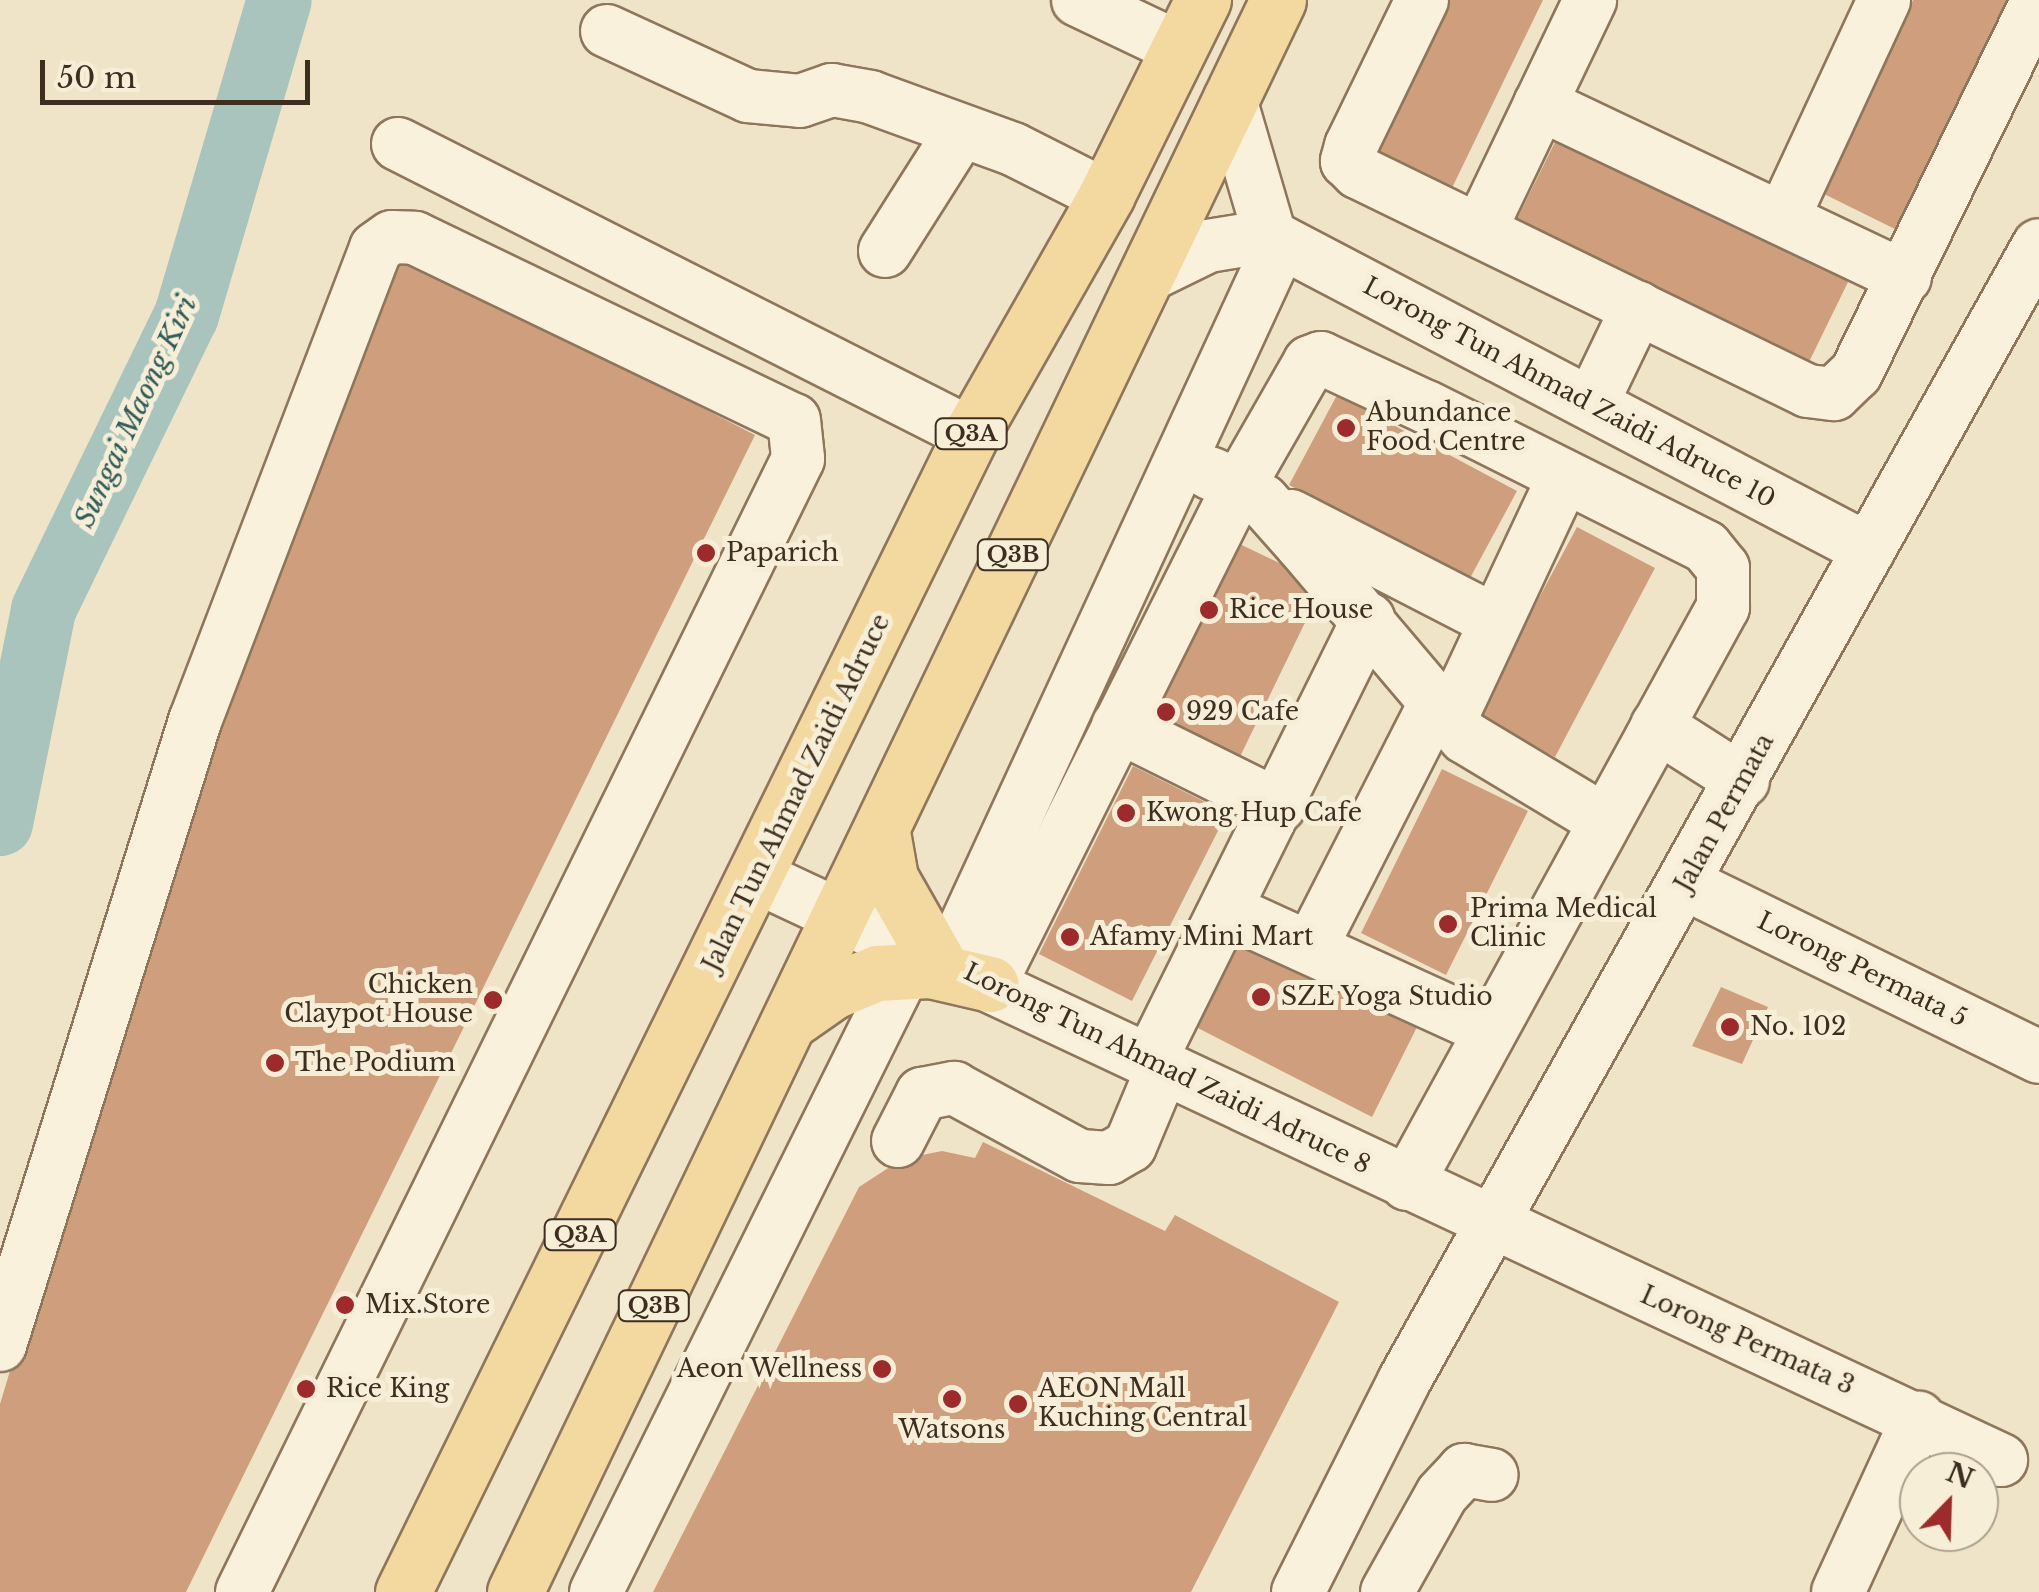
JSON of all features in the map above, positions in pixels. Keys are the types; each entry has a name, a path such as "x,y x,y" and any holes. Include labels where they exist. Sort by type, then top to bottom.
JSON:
{"main road":[{"name":"Jalan Tun Ahmad Zaidi Adruce","path":"403,1592 757,878 971,434 1106,196 1203,0"},
{"name":"Q3B","path":"515,1592 794,1019 1278,0"},
{"path":"794,1019 854,981 945,969 890,878 882,832"}],"street":[{"path":"1078,0 1179,48"},
{"path":"1422,0 1347,161 1808,390 1834,394 1856,373 2038,0"},
{"path":"1480,230 1590,0"},
{"path":"1783,218 1884,0"},
{"path":"606,31 748,96 800,101 832,90 1013,149 1106,196"},
{"path":"596,1592 945,969 1276,239 1230,99"},
{"path":"1540,104 1905,277"},
{"path":"885,251 960,133"},
{"path":"398,144 971,434"},
{"path":"0,1345 195,722 376,248 392,237 415,238 794,420"},
{"path":"1145,277 1208,246 1276,239"},
{"name":"Lorong Tun Ahmad Zaidi Adruce 10","path":"1276,239 1869,550"},
{"name":"Jalan Permata","path":"1298,1592 1404,1380 1686,884 2039,245"},
{"path":"1592,404 1638,307"},
{"path":"1426,407 1463,338"},
{"path":"945,969 1118,726 1251,494 1310,362 1321,358 1706,547 1723,568 1723,607 1408,1184"},
{"path":"794,420 864,380"},
{"path":"242,1592 798,460 794,420"},
{"path":"1176,458 1492,620"},
{"path":"1312,947 1443,712 1564,478"},
{"path":"1251,494 1368,619 1443,712 1477,747 1605,820"},
{"path":"898,1142 922,1094 954,1088 1080,1156 1109,1158 1130,1146 1157,1064 1226,910 1368,619"},
{"path":"1118,726 1279,806"},
{"path":"1656,726 1743,781"},
{"name":"Lorong Tun Ahmad Zaidi Adruce 8","path":"757,878 1492,1224"},
{"name":"Lorong Permata 5","path":"1686,884 2039,1057"},
{"path":"1226,910 1489,1030"},
{"name":"Lorong Permata 3","path":"1492,1224 1918,1418 2000,1460"},
{"path":"1838,1592 1918,1418"},
{"path":"1386,1592 1442,1494 1464,1470 1492,1474"}],"building":[{"path":"1445,0 1543,0 1451,190 1372,152"},
{"path":"1913,0 2027,0 1909,236 1818,191"},
{"path":"1558,136 1849,280 1807,366 1516,221"},
{"name":"The Podium","path":"395,249 755,435 186,1592 0,1592 0,1404 206,722"},
{"path":"1337,395 1517,491 1469,580 1289,485"},
{"path":"1577,527 1655,568 1555,757 1476,715"},
{"path":"1223,536 1290,568 1315,602 1235,767 1136,716"},
{"path":"1133,766 1227,813 1132,1001 1039,954"},
{"path":"1442,769 1528,811 1446,975 1361,933"},
{"path":"1235,930 1419,1023 1372,1117 1188,1023"},
{"name":"No. 102","path":"1721,987 1768,1007 1742,1064 1692,1046"},
{"name":"AEON Mall Kuching Central","path":"983,1142 1165,1231 1175,1215 1339,1302 1191,1592 653,1592 859,1187 902,1159 942,1151 975,1158"}],"waterway":[{"name":"Sungai Maong Kiri","path":"0,823 43,609 186,315 279,0"}],"place":[{"name":"Abundance Food Centre","path":"1346,428"},
{"name":"Paparich","path":"706,553"},
{"name":"Rice House","path":"1209,610"},
{"name":"929 Cafe","path":"1166,712"},
{"name":"Kwong Hup Cafe","path":"1126,813"},
{"name":"Prima Medical Clinic","path":"1448,924"},
{"name":"Afamy Mini Mart","path":"1070,937"},
{"name":"SZE Yoga Studio","path":"1261,997"},
{"name":"Chicken Claypot House","path":"493,1000"},
{"name":"No. 102","path":"1730,1027"},
{"name":"The Podium","path":"275,1063"},
{"name":"Mix.Store","path":"345,1305"},
{"name":"Aeon Wellness","path":"882,1369"},
{"name":"Rice King","path":"306,1389"},
{"name":"Watsons","path":"952,1399"},
{"name":"AEON Mall Kuching Central","path":"1018,1404"}]}
